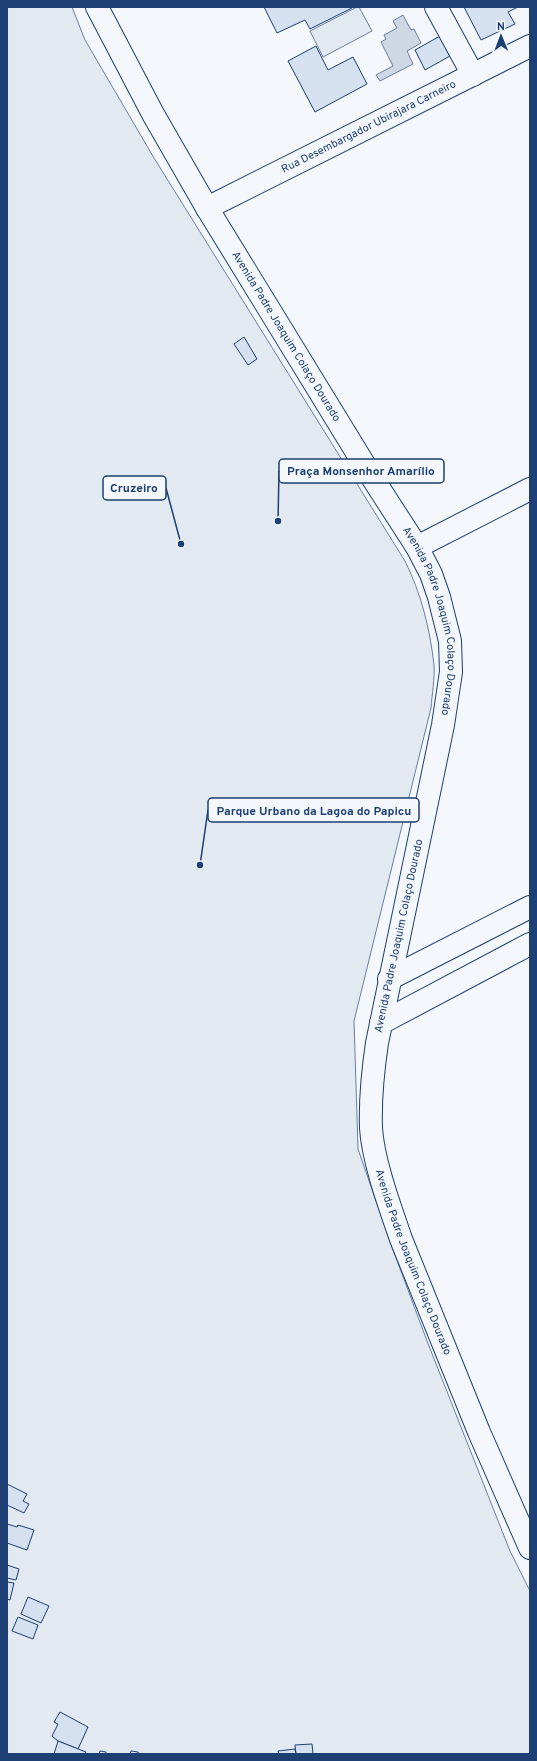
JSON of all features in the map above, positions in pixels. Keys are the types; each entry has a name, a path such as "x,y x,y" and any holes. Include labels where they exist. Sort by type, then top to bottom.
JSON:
{"street":[{"name":"Avenida Padre Joaquim Colaço Dourado","path":"97,7 153,114 206,208 375,482 417,547 431,574 439,597 450,641 452,666 441,732 389,979 373,1065 371,1128 376,1156 389,1207 479,1432 530,1548"},
{"path":"436,7 473,75"},
{"name":"Rua Desembargador Ubirajara Carneiro","path":"206,208 530,46"},
{"path":"417,547 530,489"},
{"path":"389,979 530,907"},
{"path":"381,1023 530,944"}],"shaded area":[{"path":"7,7 72,7 85,40 154,158 405,561 420,598 430,638 434,665 431,708 354,1021 358,1149 427,1341 510,1551 530,1591 530,1754 7,1754"},
{"path":"359,7 372,31 323,57 310,31"},
{"path":"403,15 411,30 414,29 421,43 407,51 413,64 380,81 376,75 393,66 381,42 386,39 384,35 397,28 393,21"}],"building":[{"path":"264,7 352,8 310,29 305,20 277,33"},
{"path":"464,7 518,7 508,12 515,24 481,40"},
{"path":"440,36 450,56 425,70 415,50"},
{"path":"316,46 328,70 353,57 367,84 315,112 288,61"},
{"path":"244,337 257,359 248,365 234,344"},
{"path":"7,1484 27,1494 23,1501 29,1504 24,1513 7,1505"},
{"path":"7,1524 17,1527 18,1525 34,1530 27,1550 7,1543"},
{"path":"7,1565 19,1569 16,1580 7,1578"},
{"path":"7,1582 14,1583 10,1600 7,1599"},
{"path":"28,1597 49,1606 41,1623 21,1614"},
{"path":"18,1617 38,1625 33,1639 12,1631"},
{"path":"60,1712 88,1727 78,1749 58,1741 52,1736 58,1724 54,1722"},
{"path":"58,1741 86,1752 85,1754 54,1754"},
{"path":"312,1744 313,1754 296,1754 295,1745"},
{"path":"295,1749 296,1754 279,1754 278,1751"},
{"path":"100,1751 106,1752 106,1754 99,1754"},
{"path":"131,1751 138,1752 143,1754 130,1754"}],"place":[{"name":"Praça Monsenhor Amarílio","path":"278,521"},
{"name":"Cruzeiro","path":"181,544"},
{"name":"Parque Urbano da Lagoa do Papicu","path":"200,865"}]}
